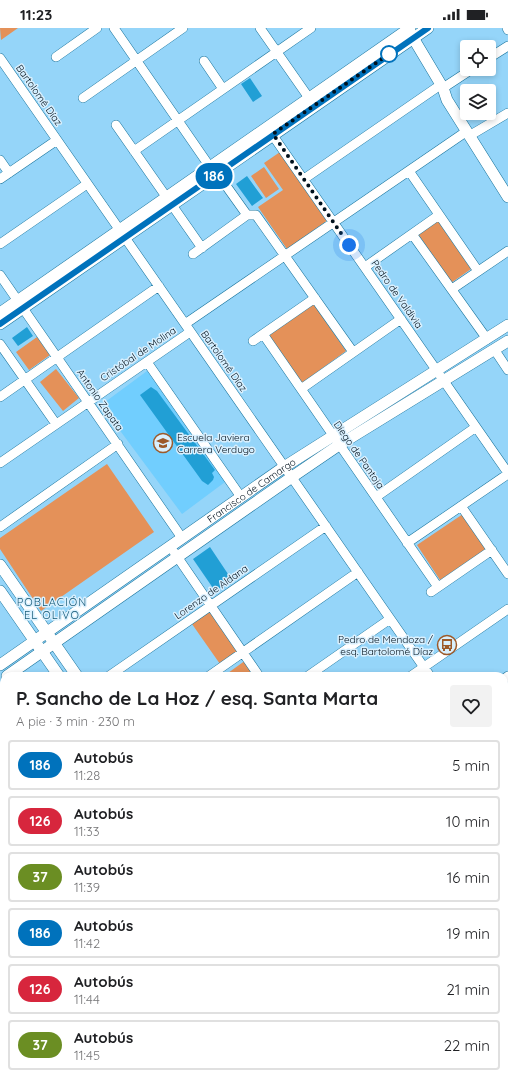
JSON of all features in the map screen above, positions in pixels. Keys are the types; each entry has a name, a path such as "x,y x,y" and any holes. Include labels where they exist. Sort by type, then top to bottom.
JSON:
{"street":[{"path":"56,57 97,28"},
{"path":"114,28 247,215"},
{"path":"83,98 183,28"},
{"path":"260,28 308,98"},
{"path":"134,151 311,28"},
{"path":"270,131 308,98 406,32 428,28"},
{"path":"406,32 439,88 508,197"},
{"path":"0,313 20,304 122,234 270,131 406,32"},
{"path":"496,54 508,46"},
{"name":"Bartolomé Díaz","path":"0,58 427,672"},
{"path":"204,61 223,89"},
{"path":"304,179 439,88 460,76"},
{"name":"Cristóbal de Molina","path":"0,463 147,362 188,328 334,222 468,133 508,112"},
{"path":"116,125 202,248"},
{"name":"Pedro de Valdivia","path":"270,131 508,473"},
{"path":"0,179 57,140"},
{"path":"0,160 9,173"},
{"path":"409,171 478,271"},
{"path":"0,244 87,184"},
{"path":"193,254 247,215 254,214 258,216 353,352"},
{"path":"365,268 439,214"},
{"path":"412,234 486,339"},
{"path":"452,289 508,251"},
{"name":"Antonio Zapata","path":"0,276 182,538"},
{"path":"0,397 159,286"},
{"path":"253,341 315,298"},
{"path":"0,324 20,304"},
{"path":"301,389 401,319"},
{"name":"Francisco de Camargo","path":"0,665 284,467 332,435 437,371 508,325"},
{"name":"Diego de Pantoja","path":"263,334 407,543 434,590 492,550"},
{"name":"Francisco de Camargo","path":"13,672 339,445 508,340"},
{"path":"0,344 56,424"},
{"path":"494,349 508,370"},
{"path":"147,362 241,497"},
{"path":"376,497 476,427"},
{"path":"0,527 118,444"},
{"path":"407,543 508,473"},
{"path":"461,506 508,574"},
{"name":"Lorenzo de Aldana","path":"115,672 326,526"},
{"path":"170,546 257,672"},
{"path":"0,565 74,672"},
{"path":"215,672 358,572"},
{"path":"0,591 56,672"},
{"path":"417,672 508,609"},
{"path":"314,672 390,619"}],"shaded area":[{"path":"0,28 18,28 1,40"},
{"path":"280,152 328,220 287,249 258,207 283,190 264,163"},
{"path":"264,167 279,189 266,198 251,176"},
{"path":"438,221 471,269 451,283 418,234"},
{"path":"313,303 346,351 302,383 268,335"},
{"path":"37,337 50,355 29,370 16,352"},
{"path":"56,369 79,398 63,411 40,382"},
{"name":"Escuela Javiera Carrera Verdugo","path":"147,371 225,482 182,514 101,405"},
{"path":"107,464 154,532 41,611 0,549 0,538"},
{"path":"463,514 486,549 440,580 417,545"},
{"path":"210,611 238,652 220,664 192,624"},
{"path":"246,660 255,672 229,672"}],"building":[{"path":"250,78 262,96 253,102 241,84"},
{"path":"247,176 263,198 252,206 236,184"},
{"path":"27,327 33,336 18,346 12,338"},
{"path":"151,387 157,391 215,470 212,473 214,477 213,480 208,485 202,481 140,395"},
{"path":"210,547 232,580 215,591 193,559"}],"bus line":[{"name":"186","path":"0,324 401,45 428,28"}],"place":[{"name":"Escuela Javiera Carrera Verdugo","path":"163,443"},
{"name":"Pedro de Mendoza / esq. Bartolomé Díaz","path":"447,645"}],"district":[{"name":"POBLACIÓN EL OLIVO","path":"52,608"}],"route":[{"path":"349,245 273,134 389,54"}]}
